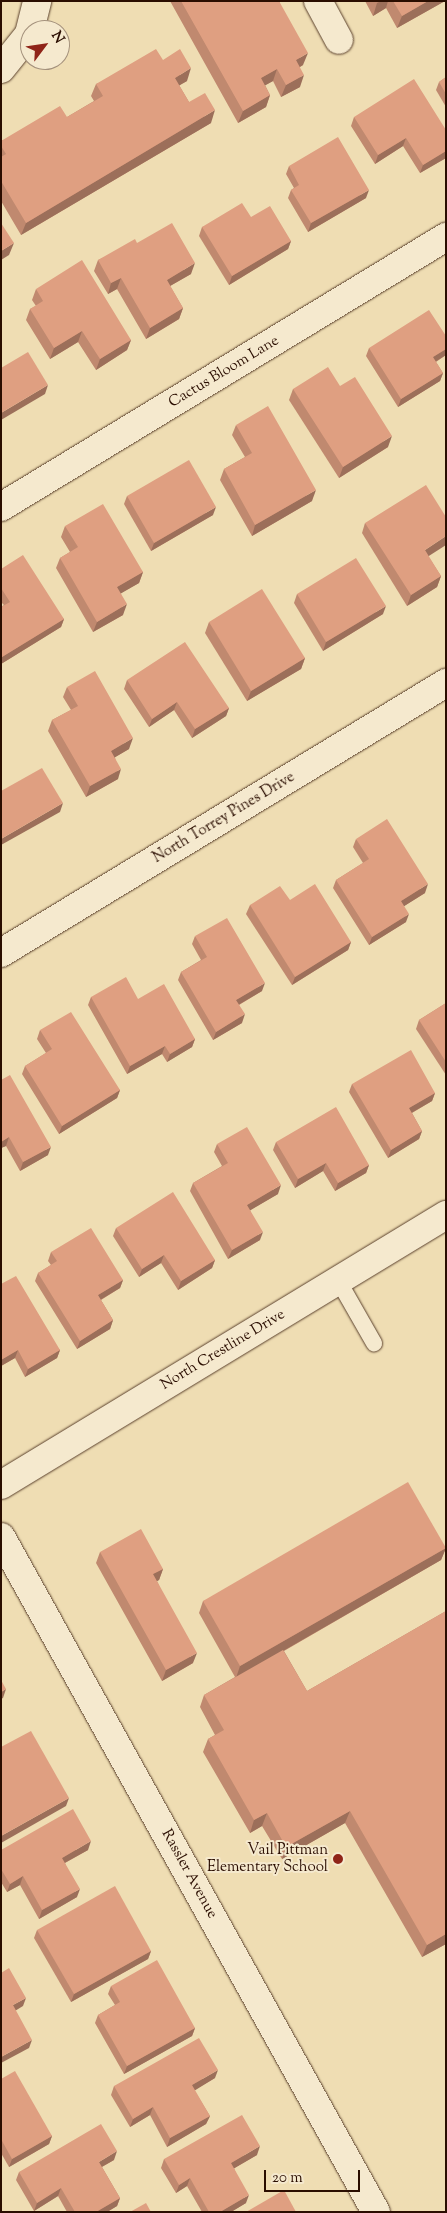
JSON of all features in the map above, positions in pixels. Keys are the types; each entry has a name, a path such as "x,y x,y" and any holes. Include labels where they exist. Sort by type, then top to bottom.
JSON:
{"street":[{"path":"1,69 29,34 37,1"},
{"path":"318,1 339,40"},
{"name":"Cactus Bloom Lane","path":"1,507 446,237"},
{"name":"North Torrey Pines Drive","path":"1,954 446,682"},
{"name":"North Crestline Drive","path":"1,1485 446,1215"},
{"name":"Rassler Avenue","path":"1,1536 376,2212"}],"lane":[{"path":"338,1280 374,1342"}],"building":[{"path":"181,1 279,1 308,53 296,60 304,75 286,85 277,69 261,78 270,95 243,111"},
{"path":"393,1 428,1 402,16"},
{"path":"156,49 163,60 180,49 191,68 175,78 189,102 205,93 215,110 26,223 1,181 1,157 6,154 1,146 1,141 60,106 67,117 103,96 96,84"},
{"path":"446,77 446,94 439,82"},
{"path":"414,79 446,130 446,151 423,165 406,138 378,155 354,117"},
{"path":"338,137 369,190 311,223 291,190 299,185 289,166"},
{"path":"242,203 251,217 270,206 291,241 232,276 202,227"},
{"path":"1,223 14,243 1,251"},
{"path":"172,223 195,263 167,280 183,308 150,328 121,278 111,283 98,260 135,239 137,243"},
{"path":"82,260 131,340 100,359 82,331 54,348 30,309 43,301 36,289"},
{"path":"429,310 446,336 446,349 433,357 443,373 401,399 369,348"},
{"path":"28,352 48,385 1,413 1,368"},
{"path":"328,367 340,386 355,377 392,436 343,467 293,389"},
{"path":"268,406 316,490 255,525 224,469 252,453 236,425"},
{"path":"189,460 216,507 154,543 127,496"},
{"path":"426,485 446,517 446,536 425,550 441,576 411,595 365,523"},
{"path":"103,504 143,572 117,587 127,604 97,622 60,558 78,547 65,526"},
{"path":"23,555 64,619 2,657 1,607 10,602 1,588 1,569"},
{"path":"356,558 386,606 326,642 297,594"},
{"path":"262,589 305,658 251,691 209,622"},
{"path":"185,642 229,708 195,729 177,702 152,719 127,680"},
{"path":"95,671 133,738 111,751 121,769 90,786 52,720 78,706 67,687"},
{"path":"42,768 63,803 1,839 1,791"},
{"path":"387,819 428,884 401,901 409,914 372,937 336,880 369,859 356,839"},
{"path":"315,884 351,942 295,977 250,905 280,886 290,900"},
{"path":"227,918 265,983 236,1000 245,1014 216,1032 181,972 207,957 195,936"},
{"path":"126,977 138,999 164,984 195,1039 170,1054 165,1046 130,1066 91,997"},
{"path":"446,1003 446,1062 419,1020"},
{"path":"71,1012 120,1090 62,1126 25,1066 52,1049 40,1030"},
{"path":"411,1050 435,1093 409,1108 422,1131 391,1150 352,1084"},
{"path":"10,1075 51,1147 23,1162 9,1137 1,1142 1,1080"},
{"path":"336,1107 369,1165 338,1183 326,1163 298,1179 276,1142"},
{"path":"247,1127 281,1185 247,1205 263,1232 232,1250 193,1183 228,1163 217,1144"},
{"path":"173,1192 215,1260 181,1281 164,1255 142,1269 116,1228"},
{"path":"91,1228 123,1280 98,1295 113,1320 80,1341 38,1273 57,1261 51,1252"},
{"path":"16,1276 60,1350 28,1369 18,1350 1,1360 1,1284"},
{"path":"408,1482 446,1548 240,1666 203,1601"},
{"path":"141,1529 163,1569 153,1574 197,1653 166,1670 100,1552"},
{"path":"446,1611 446,1934 427,1945 350,1811 286,1847 267,1813 254,1820 208,1739 224,1730 204,1695 283,1650 307,1691"},
{"path":"1,1680 6,1689 1,1692"},
{"path":"31,1731 69,1798 1,1836 1,1747"},
{"path":"73,1809 91,1841 62,1858 80,1889 42,1910 23,1876 10,1884 1,1869 1,1850"},
{"path":"115,1886 151,1951 74,1994 37,1930"},
{"path":"157,1960 195,2028 127,2066 98,2015 120,2002 111,1986"},
{"path":"9,1968 26,1998 13,2005 32,2040 1,2057 1,1973"},
{"path":"199,2038 218,2070 192,2085 210,2116 170,2138 153,2107 133,2119 114,2086"},
{"path":"15,2071 52,2136 12,2159 1,2139 1,2079"},
{"path":"242,2115 260,2146 231,2163 249,2195 220,2212 209,2212 190,2178 179,2185 164,2159"},
{"path":"101,2124 117,2151 99,2162 120,2198 96,2212 75,2212 61,2188 37,2203 19,2172"},
{"path":"284,2190 296,2212 246,2212"},
{"path":"146,2203 151,2212 130,2212"}],"place":[{"name":"Vail Pittman Elementary School","path":"338,1859"}]}
